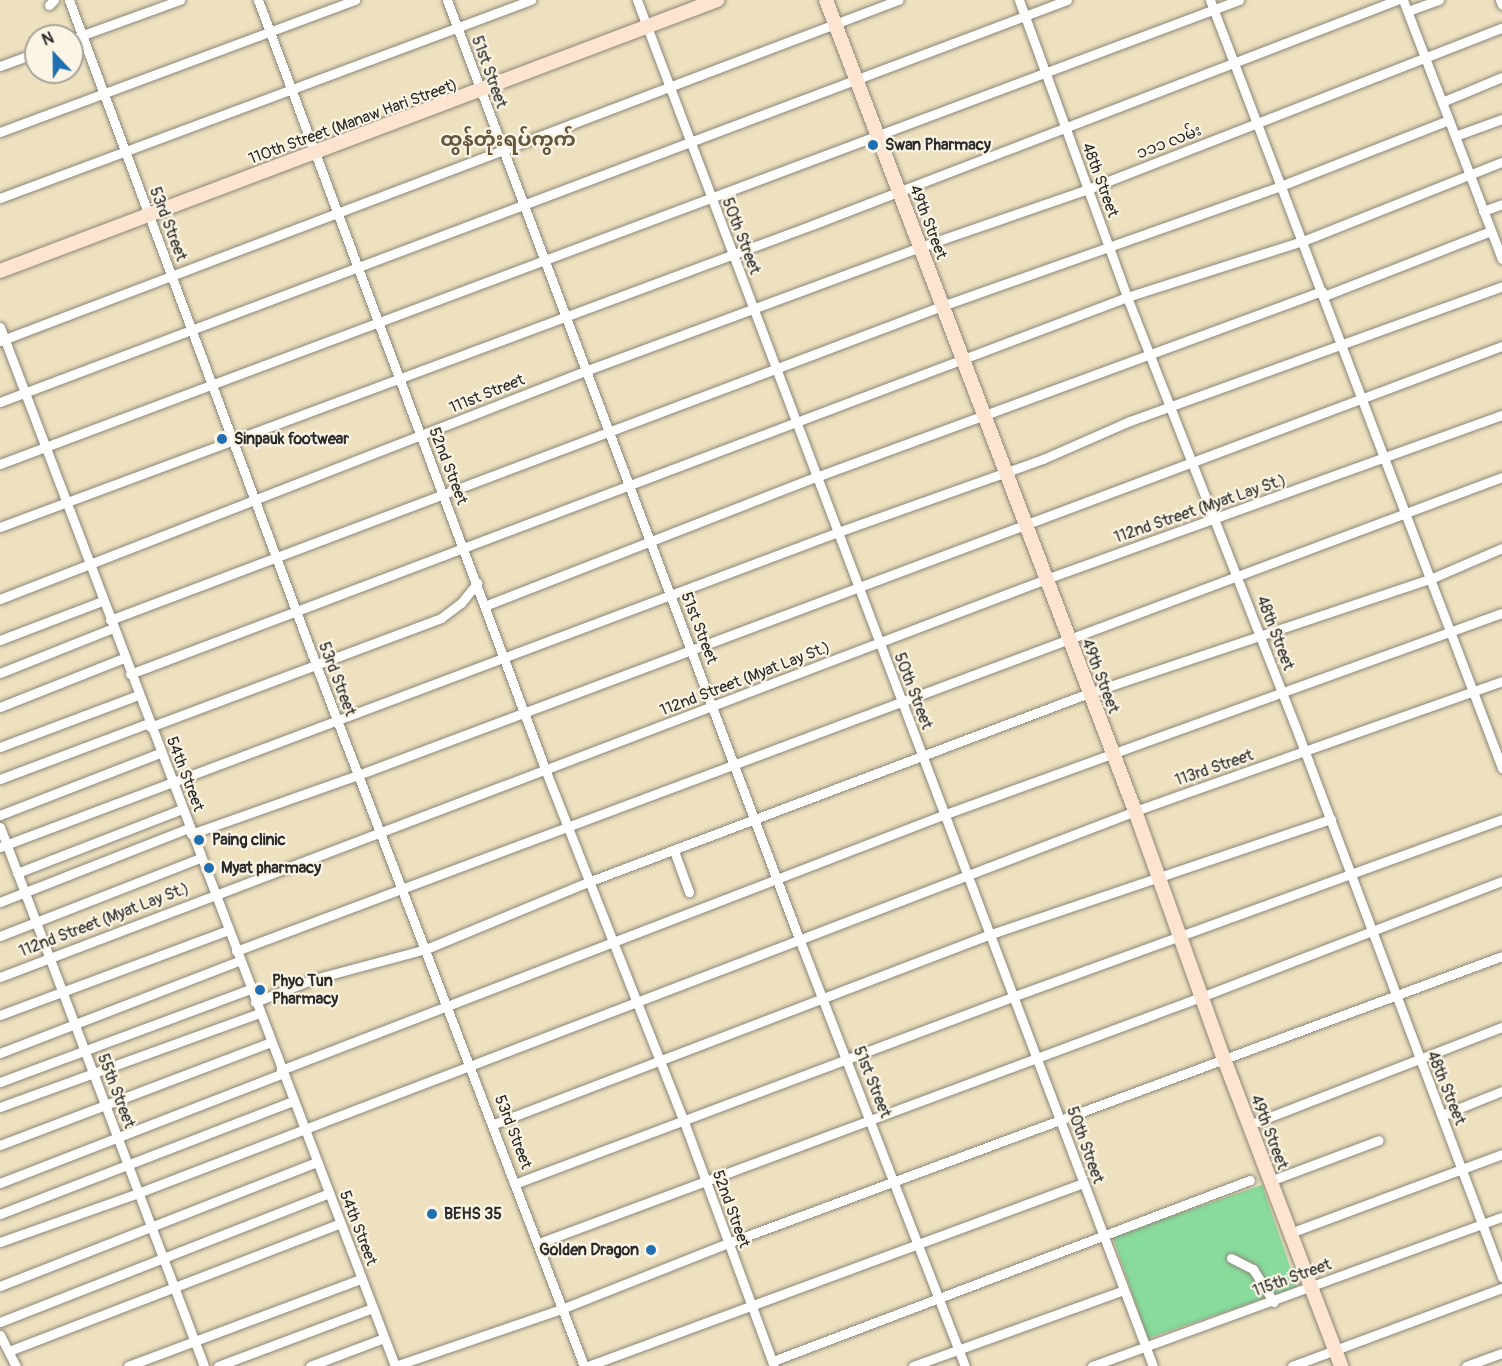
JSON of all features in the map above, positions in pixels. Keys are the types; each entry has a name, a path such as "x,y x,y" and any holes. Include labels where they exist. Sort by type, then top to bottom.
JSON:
{"main road":[{"name":"110th Street (Manaw Hari Street)","path":"0,272 315,152 481,92 717,0"},
{"name":"49th Street","path":"825,0 1135,811 1224,1059 1341,1366"}],"street":[{"name":"53rd Street","path":"69,0 79,24"},
{"path":"84,35 180,0"},
{"name":"52nd Street","path":"258,0 463,550 487,605 545,769 611,942 683,1119 773,1363"},
{"path":"0,132 270,34 355,0"},
{"name":"51st Street","path":"447,0 502,153 610,432 800,941 965,1366"},
{"path":"0,198 531,0"},
{"name":"50th Street","path":"637,0 775,372 838,532 988,935 1036,1057 1121,1291 1153,1366"},
{"path":"2,340 502,153 898,0"},
{"name":"48th Street","path":"1019,0 1127,297 1238,577 1502,1277"},
{"path":"0,402 1067,0"},
{"path":"0,464 711,199 1212,5 1239,0"},
{"path":"0,527 65,501 233,442 398,376 1065,129 1397,0"},
{"path":"1403,0 1483,211 1499,244 1502,260"},
{"path":"1408,10 1439,0"},
{"path":"1500,0 1502,5"},
{"path":"1212,5 1283,185 1501,762"},
{"path":"1425,58 1502,28"},
{"name":"53rd Street","path":"84,38 124,152 316,665 449,1005 586,1366"},
{"path":"0,66 24,57"},
{"name":"၁၁၁ လမ်း","path":"920,247 1088,189 1425,58"},
{"path":"1442,102 1502,77"},
{"path":"1455,136 1502,119"},
{"path":"0,673 112,624 276,559 775,372 942,306 1108,245 1283,185 1449,120"},
{"path":"130,674 963,362 1127,297 1303,242 1502,162"},
{"path":"1483,211 1502,204"},
{"path":"487,605 816,477 1491,231"},
{"name":"111st Street","path":"0,599 585,371 920,247"},
{"path":"3,845 1502,286"},
{"name":"54th Street","path":"0,327 2,340 395,1366"},
{"path":"0,902 24,891 190,831 358,775 1502,346"},
{"name":"112nd Street (Myat Lay St.)","path":"0,977 214,894 879,645 1046,579 1386,459 1502,415"},
{"path":"0,1053 237,956 734,764 1407,515 1502,477"},
{"path":"255,1002 314,979 426,949 588,882 756,821 1089,693 1258,634 1430,579 1502,548"},
{"path":"0,778 441,618 461,603 477,583"},
{"path":"0,640 102,601"},
{"path":"0,1183 283,1073 281,1070 943,815 1280,691 1502,613"},
{"path":"0,707 124,658"},
{"name":"113rd Street","path":"0,1242 304,1130 1135,811 1305,753 1502,681"},
{"path":"0,747 138,695"},
{"path":"0,814 160,753"},
{"path":"17,873 182,809"},
{"path":"494,1124 988,935 1330,819"},
{"path":"517,1183 1012,997 1180,938 1502,819"},
{"name":"55th Street","path":"0,827 3,845 17,873 36,922 204,1366"},
{"path":"674,851 689,892"},
{"path":"0,936 200,858"},
{"path":"539,1243 870,1118 1202,998 1502,881"},
{"path":"0,1015 228,930"},
{"path":"395,1366 564,1308 728,1243 1502,956"},
{"path":"0,1082 250,989"},
{"path":"0,1107 260,1013"},
{"path":"1249,1125 1502,1026"},
{"path":"0,1145 271,1042"},
{"path":"1442,1115 1502,1091"},
{"path":"0,1214 127,1163 128,1166 293,1101"},
{"path":"1270,1181 1379,1140"},
{"path":"1290,1233 1502,1154"},
{"path":"0,1286 317,1162"},
{"path":"773,1363 939,1296 1250,1180"},
{"path":"586,1366 752,1308 1083,1183"},
{"path":"0,1322 329,1193"},
{"name":"115th Street","path":"1092,1366 1145,1345 1274,1302 1502,1217"},
{"path":"9,1351 173,1285 340,1223"},
{"path":"1231,1258 1253,1269 1274,1302"},
{"path":"128,1366 362,1279"},
{"path":"1292,1366 1502,1288"},
{"path":"913,1366 1121,1291"},
{"path":"219,1366 372,1308"},
{"path":"0,1335 16,1366"},
{"path":"310,1366 384,1338"},
{"path":"1466,1366 1502,1353"}],"green space":[{"path":"1262,1185 1297,1287 1148,1339 1113,1236"}],"place":[{"name":"Swan Pharmacy","path":"873,145"},
{"name":"Sinpauk footwear","path":"222,439"},
{"name":"Paing clinic","path":"199,840"},
{"name":"Myat pharmacy","path":"209,868"},
{"name":"Phyo Tun Pharmacy","path":"260,990"},
{"name":"BEHS 35","path":"432,1214"},
{"name":"Golden Dragon","path":"651,1250"}],"district":[{"name":"ထွန်တုံးရပ်ကွက်","path":"508,139"}]}
